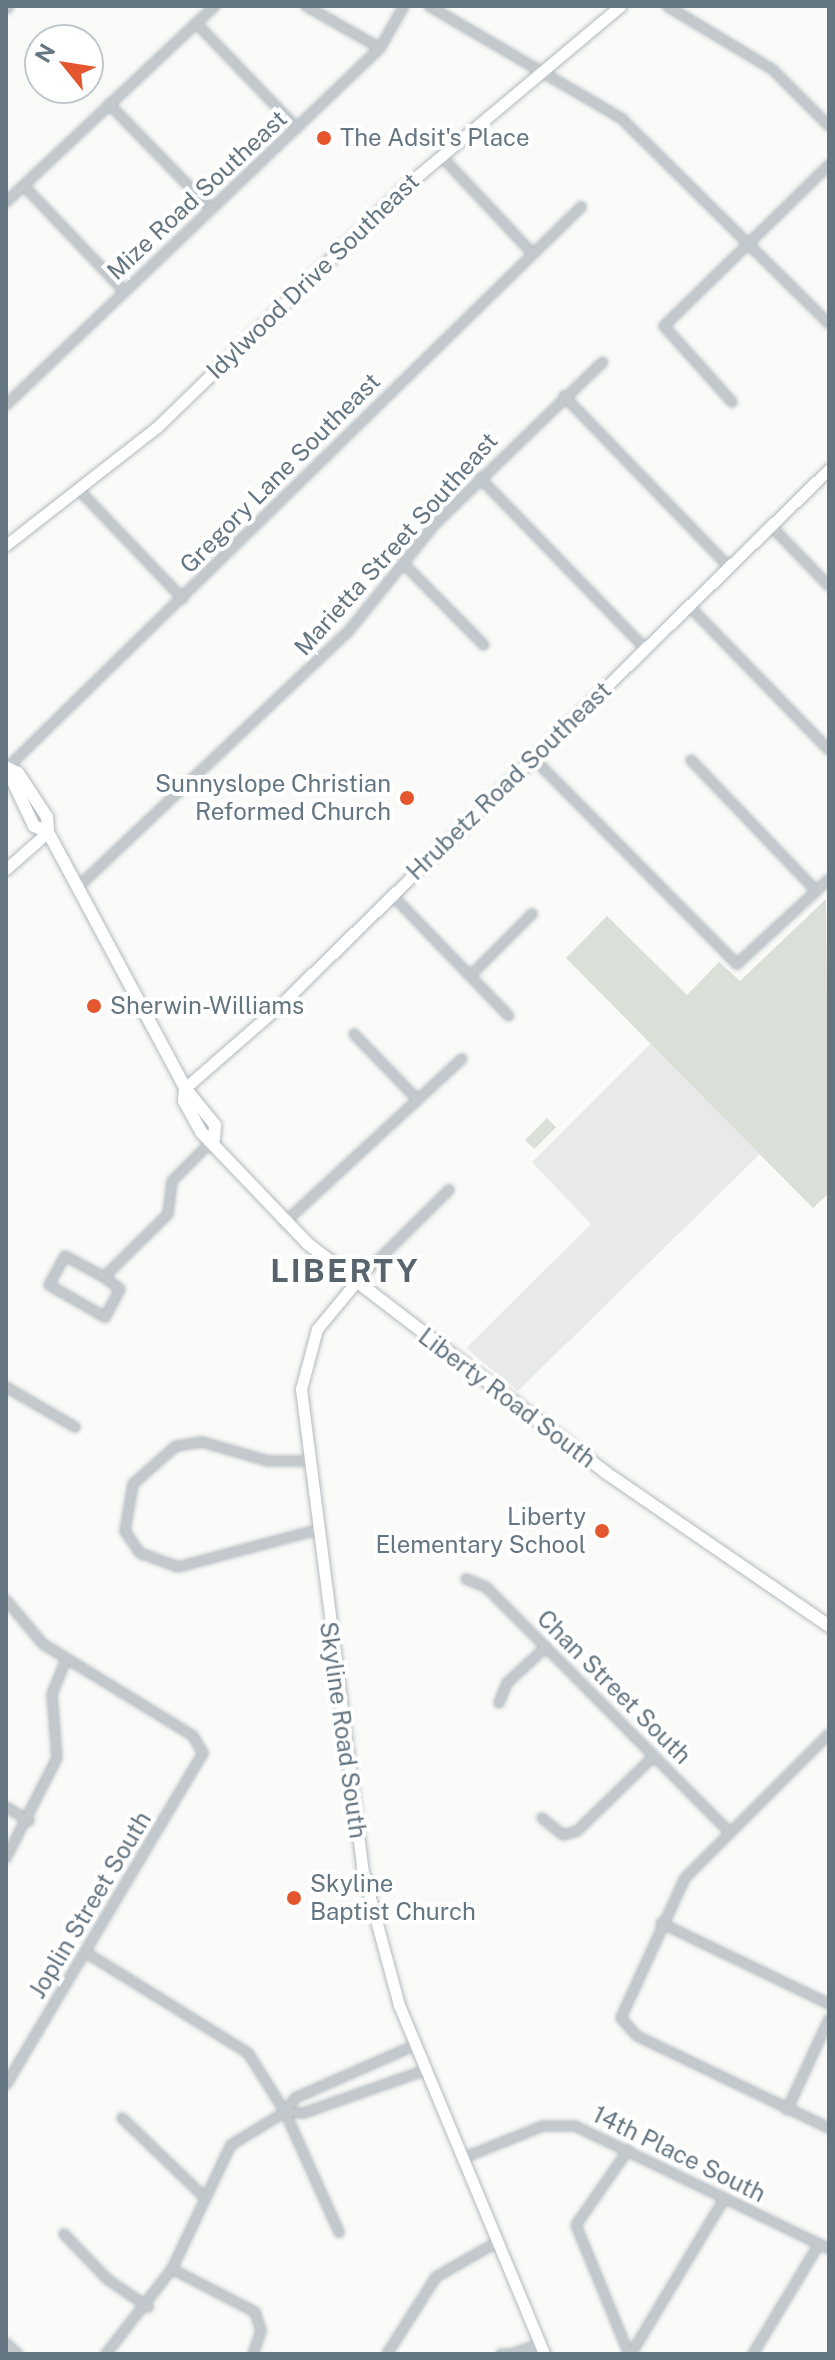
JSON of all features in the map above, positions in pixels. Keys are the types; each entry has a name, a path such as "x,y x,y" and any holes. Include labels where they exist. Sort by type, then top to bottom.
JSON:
{"main road":[{"name":"Liberty Road South","path":"6,767 47,817 48,832 185,1088 215,1125 214,1139 284,1223 356,1282 605,1472 829,1626"}],"street":[{"path":"6,202 215,6"},
{"path":"306,6 380,48"},
{"name":"Mize Road Southeast","path":"6,405 380,48 404,6"},
{"path":"429,6 542,69 622,119 829,324"},
{"name":"Idylwood Drive Southeast","path":"6,545 156,428 440,155 620,6"},
{"path":"667,6 772,69 829,126"},
{"path":"196,23 297,128"},
{"path":"109,104 211,209"},
{"path":"440,155 532,253"},
{"path":"732,402 664,326 751,245 829,165"},
{"path":"24,186 124,291"},
{"name":"Gregory Lane Southeast","path":"6,767 183,599 581,207"},
{"name":"Marietta Street Southeast","path":"79,886 348,632 403,563 480,478 603,362"},
{"path":"564,396 729,567"},
{"name":"Hrubetz Road Southeast","path":"185,1088 392,895 829,469"},
{"path":"480,478 645,648"},
{"path":"77,488 183,599"},
{"path":"771,526 829,586"},
{"path":"403,563 484,645"},
{"path":"689,606 829,750"},
{"path":"533,758 739,965 829,879"},
{"path":"691,760 816,891"},
{"path":"6,869 48,832"},
{"path":"392,895 509,1016"},
{"path":"470,976 532,914"},
{"path":"354,1034 415,1097"},
{"path":"284,1223 415,1097 462,1059"},
{"path":"104,1277 168,1214 172,1181 214,1139"},
{"path":"356,1282 449,1190"},
{"path":"65,1256 104,1277 120,1289 105,1317 49,1285 65,1256"},
{"name":"Skyline Road South","path":"356,1282 319,1324 306,1355 308,1461 367,1895 416,2045 542,2349"},
{"path":"6,1387 75,1427"},
{"path":"308,1461 268,1461 202,1442 176,1446 133,1484 125,1531 140,1553 178,1567 317,1530"},
{"name":"Chan Street South","path":"466,1579 486,1587 729,1832"},
{"path":"6,1600 66,1660 52,1694 57,1758 29,1821 6,1858"},
{"path":"499,1703 507,1683 546,1647"},
{"name":"Joplin Street South","path":"6,2085 203,1746 66,1660"},
{"path":"829,1734 685,1878 623,2005 622,2024 787,2110 829,2128"},
{"path":"542,1818 563,1835 577,1831 654,1756"},
{"path":"6,1807 29,1821"},
{"path":"661,1923 829,2004"},
{"path":"85,1952 248,2053 285,2112 339,2232"},
{"path":"787,2110 829,2019"},
{"path":"106,2354 148,2307 172,2269 202,2195 231,2145 285,2112 295,2098 416,2045"},
{"path":"285,2112 304,2113 426,2070"},
{"path":"122,2118 202,2195"},
{"name":"14th Place South","path":"463,2158 560,2123 628,2150 829,2249"},
{"path":"628,2150 576,2225 630,2354"},
{"path":"630,2354 724,2199"},
{"path":"64,2234 107,2279 148,2307"},
{"path":"387,2354 436,2277 497,2242"},
{"path":"753,2354 819,2244"},
{"path":"172,2269 245,2305 260,2320 253,2354"},
{"path":"6,2343 18,2354"},
{"path":"501,2354 542,2349"}],"shaded area":[{"path":"826,899 829,1193 813,1208 566,958 607,916 687,995 719,962 740,981"},
{"path":"651,1043 760,1154 518,1391 466,1348 591,1224 532,1162"},
{"path":"547,1118 556,1127 534,1149 525,1140"}],"place":[{"name":"The Adsit's Place","path":"324,138"},
{"name":"Sunnyslope Christian Reformed Church","path":"407,798"},
{"name":"Sherwin-Williams","path":"94,1006"},
{"name":"Liberty Elementary School","path":"602,1531"},
{"name":"Skyline Baptist Church","path":"294,1898"}],"district":[{"name":"LIBERTY","path":"345,1271"}]}
